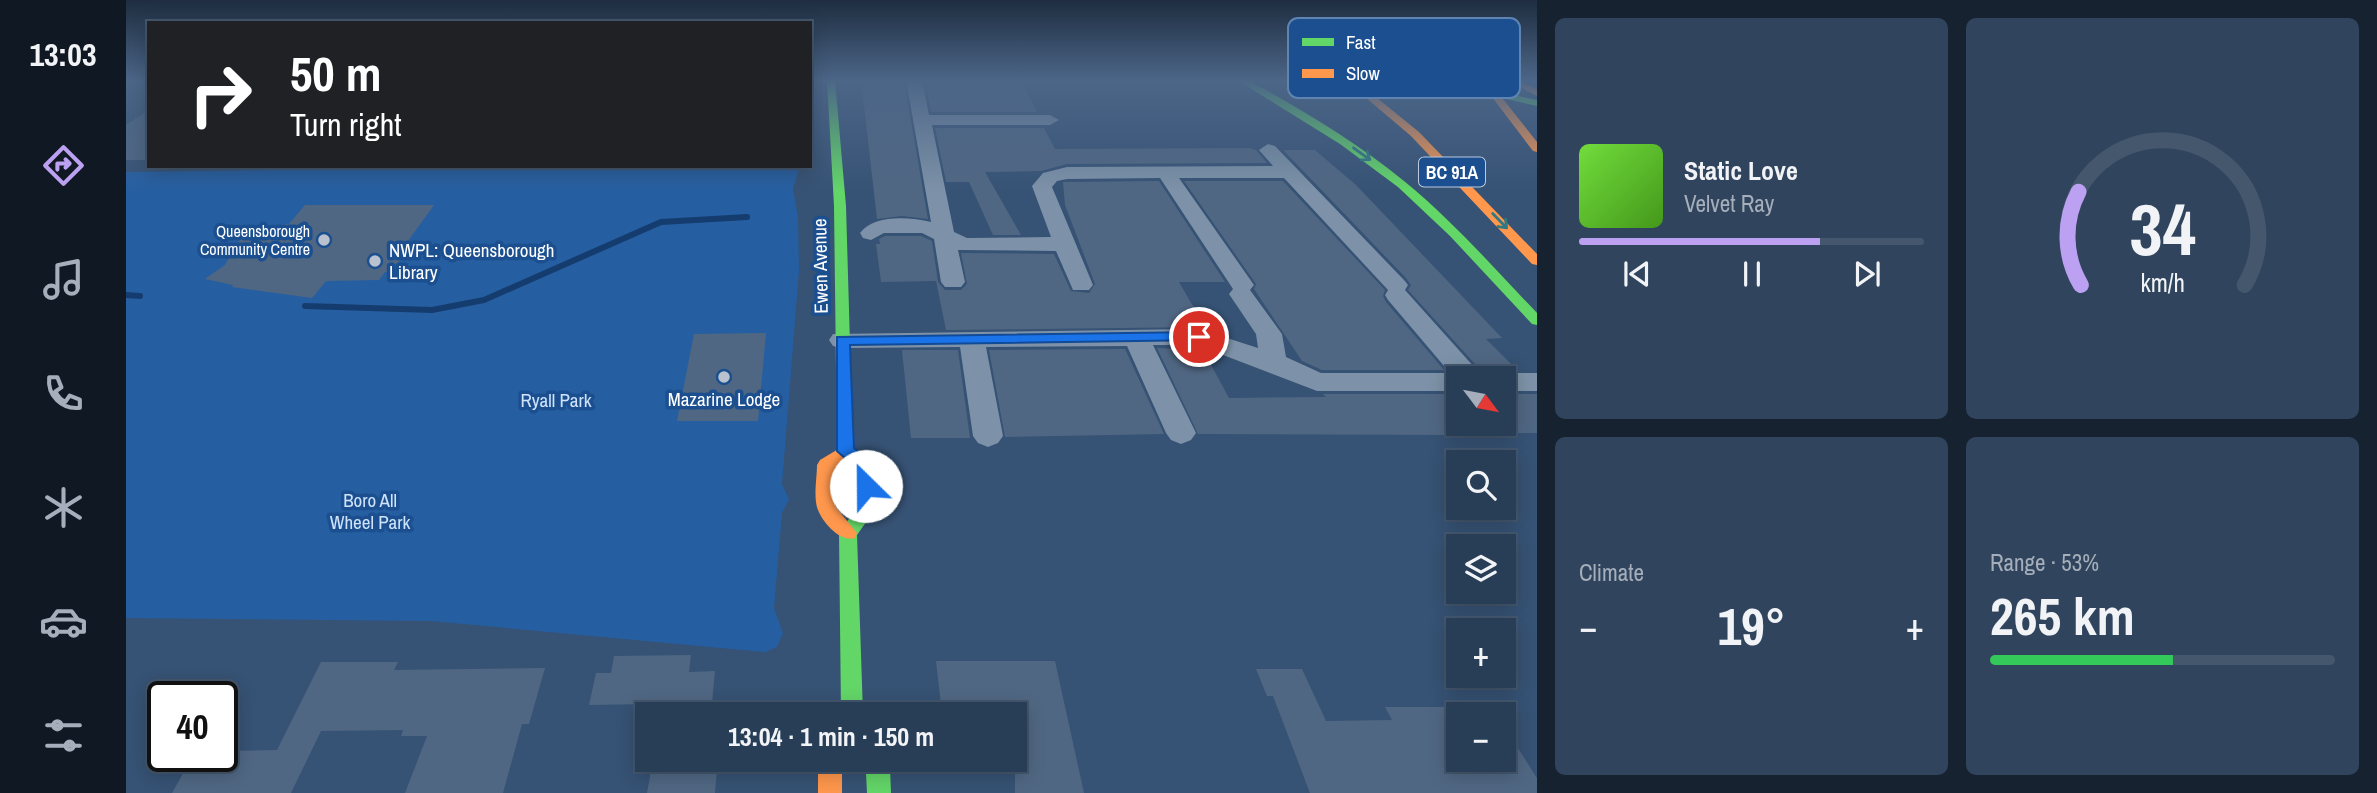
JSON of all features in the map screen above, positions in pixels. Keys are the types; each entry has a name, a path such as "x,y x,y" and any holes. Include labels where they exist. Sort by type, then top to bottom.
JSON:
{"main road":[{"name":"Ewen Avenue","path":"833,117 840,232 845,451"},
{"path":"1303,117 1344,141 1384,170 1450,229 1537,321"},
{"name":"BC 91A","path":"1397,117 1537,261"},
{"name":"BC 91A","path":"1419,117 1435,131"},
{"path":"1511,117 1532,143"},
{"path":"1532,143 1537,122"},
{"path":"848,533 826,508 826,465 845,451 865,465 867,508 848,533 852,702"},
{"path":"830,772 830,793"},
{"path":"878,772 878,793"}],"street":[{"path":"921,117 940,232 953,282"},
{"path":"922,120 1050,120"},
{"path":"1268,149 1396,290 1460,366"},
{"path":"1081,285 1042,186 1050,177 1067,173 1290,172"},
{"path":"1166,173 1269,334 1273,362"},
{"path":"840,232 871,233 880,237 929,237 940,232"},
{"path":"940,232 963,245 1065,244"},
{"path":"1136,337 1181,433"},
{"path":"842,340 1199,337 1273,362 1317,382 1446,382"},
{"path":"972,340 988,436"},
{"path":"1516,382 1537,382"}],"green space":[{"name":"Ryall Park","path":"423,168 799,168 793,189 798,217 799,271 782,484 789,499 782,513 774,608 783,633 777,647 765,652 431,621 126,618 126,172"}],"building":[{"path":"138,117 147,117 147,160 126,160 126,125"},
{"path":"865,117 910,117 928,219 902,216 877,219"},
{"path":"935,128 1044,128 1055,149 1249,148 1256,150 1267,163 1067,164 1041,171 985,172 1021,235 993,235 969,182 946,182"},
{"path":"1283,150 1315,150 1356,185 1502,338 1486,339 1513,366 1477,366 1408,290 1411,285"},
{"path":"1159,181 1225,282 1179,282 1205,327 946,330 936,281 881,282 876,244 880,244 879,239 885,236 921,236 932,241 938,282 945,290 961,290 967,284 961,253 1054,254 1071,291 1089,293 1095,284 1065,205 1063,182"},
{"path":"1184,181 1283,181 1385,290 1383,296 1386,302 1444,370 1322,370 1302,361 1254,289 1256,284"},
{"name":"Queensborough Community Centre","path":"305,205 434,205 400,252 404,255 391,272 385,272 379,280 326,281 312,298 232,287 233,285 205,279 225,265 246,229 289,224"},
{"name":"Mazarine Lodge","path":"766,333 758,421 677,421 694,334"},
{"path":"1157,348 1203,350 1229,398 1326,397 1323,394 1446,394 1446,435 1198,434"},
{"path":"1125,349 1164,434 1005,437 989,350"},
{"path":"902,350 958,350 970,438 911,438"},
{"path":"1516,394 1537,394 1537,433 1516,433"},
{"path":"691,655 689,672 715,671 712,702 589,705 596,673 611,673 614,656"},
{"path":"936,661 1055,661 1084,793 1015,793 1015,772 1027,772 1027,702 941,702"},
{"path":"321,662 398,662 394,670 545,668 529,724 522,724 503,793 405,793 427,736 401,736 403,730 321,731 291,793 172,793 184,772 238,772 238,751 277,750"},
{"path":"1256,669 1302,669 1326,721 1392,720 1385,707 1446,707 1446,772 1516,772 1516,745 1537,778 1537,793 1310,793 1273,696 1267,696"},
{"path":"651,772 717,772 715,793 647,793"}],"waterway":[{"path":"305,306 432,310 484,300 661,222 747,217"},
{"path":"126,295 140,296"}],"traffic: fast":[{"path":"834,117 840,206 845,451"},
{"path":"1305,117 1364,155 1402,185 1455,234 1537,321"},
{"path":"845,451 865,465 867,508 848,533 852,702"},
{"path":"878,772 879,793"}],"traffic: slow":[{"path":"1394,117 1415,134 1537,261"},
{"path":"1512,117 1537,149"},
{"path":"845,451 826,465 826,508 848,533"},
{"path":"830,772 830,793"}],"place":[{"name":"Queensborough Community Centre","path":"324,240"},
{"name":"NWPL: Queensborough Library","path":"375,261"},
{"name":"Mazarine Lodge","path":"724,377"}],"route":[{"path":"866,486 865,465 845,451 842,340 1199,337"}],"park label":[{"name":"Boro All Wheel Park","path":"370,511"}]}
